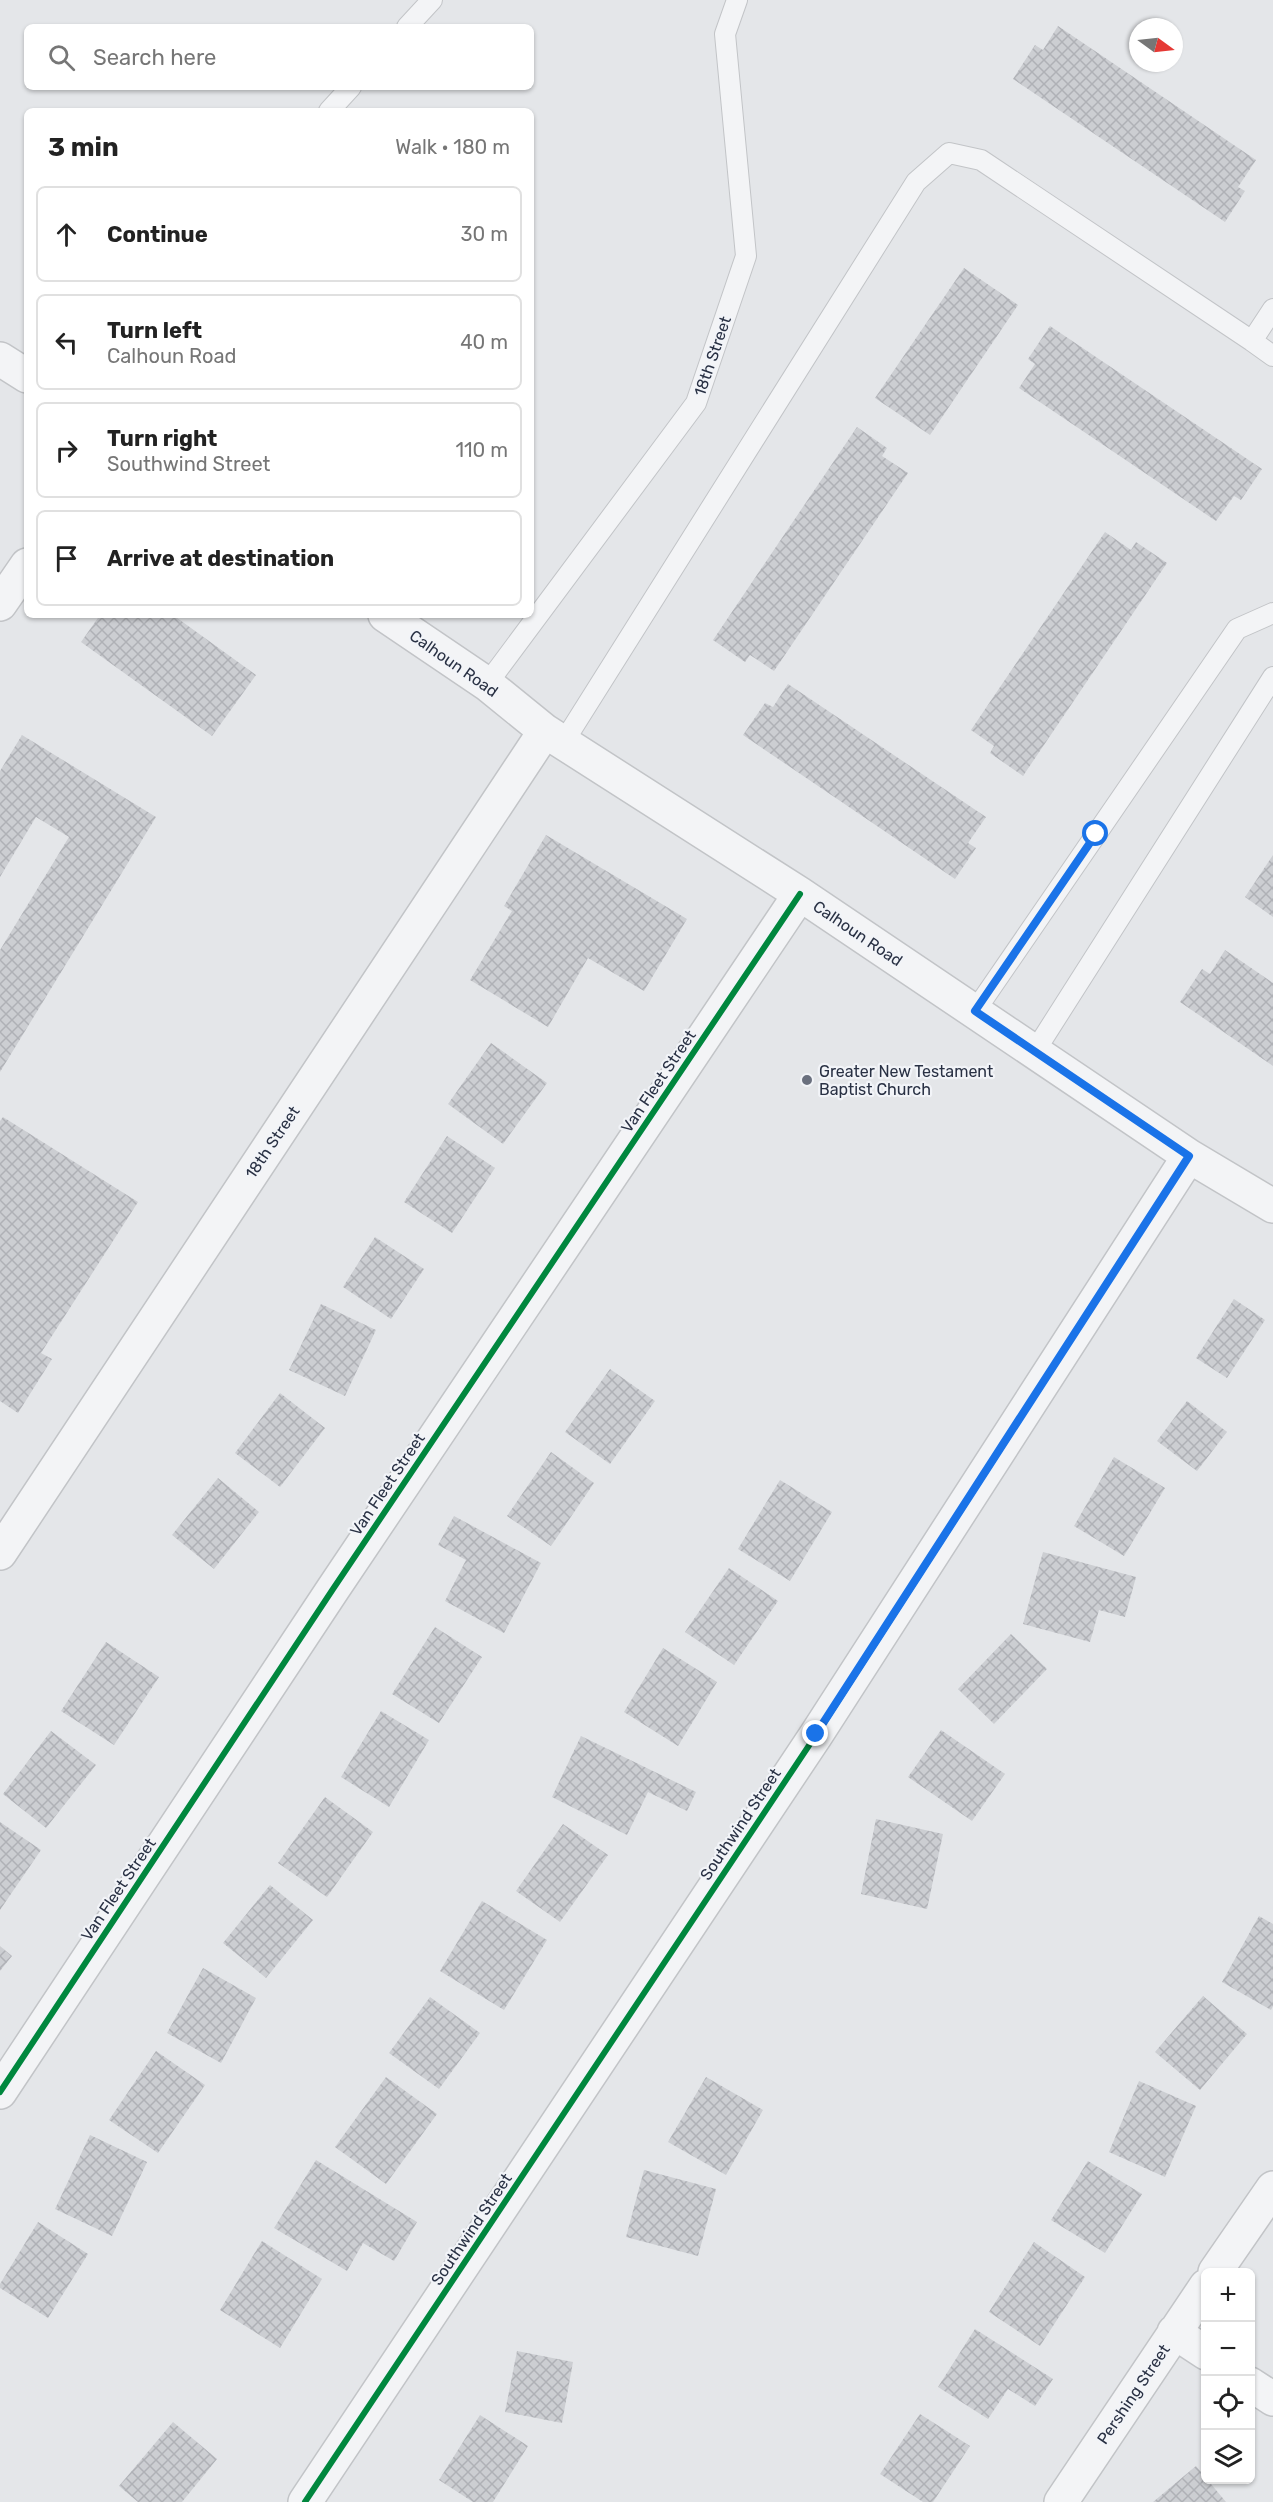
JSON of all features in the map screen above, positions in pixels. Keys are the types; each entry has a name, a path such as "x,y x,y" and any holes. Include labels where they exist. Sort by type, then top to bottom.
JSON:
{"street":[{"path":"0,358 24,374"},
{"path":"0,604 24,569"},
{"name":"Calhoun Road","path":"389,618 487,684 554,737 800,894 1035,1050 1189,1156 1273,1206"},
{"name":"18th Street","path":"0,1553 554,737"},
{"name":"Van Fleet Street","path":"0,2091 346,1569 800,894"},
{"name":"Southwind Street","path":"305,2502 816,1734 1189,1156"},
{"path":"1218,2268 1273,2188"},
{"name":"Pershing Street","path":"1060,2502 1201,2293"},
{"path":"1174,2332 1201,2350"},
{"path":"1255,2387 1273,2399"}],"lane":[{"path":"410,24 432,0"},
{"name":"18th Street","path":"487,684 696,403 746,256 726,34 737,0"},
{"path":"332,108 348,90"},
{"path":"554,737 916,182 949,153 981,160 1273,356"},
{"path":"1252,341 1273,309"},
{"path":"975,1011 1237,629 1273,613"},
{"path":"1035,1050 1273,677"}],"building":[{"path":"1058,26 1256,160 1238,187 1245,191 1225,222 1013,79 1035,45 1043,50"},
{"path":"964,268 1018,305 930,435 875,398"},
{"path":"1050,326 1262,469 1241,500 1234,496 1216,521 1019,388 1035,364 1028,359"},
{"path":"857,427 887,448 882,456 908,473 774,671 750,655 745,662 713,640"},
{"path":"1105,532 1131,550 1136,542 1167,563 1023,776 990,753 994,746 971,730"},
{"path":"98,618 177,618 256,675 212,736 81,642"},
{"path":"788,684 986,817 968,843 976,848 955,879 743,735 765,703 773,707"},
{"path":"22,735 156,817 0,1072 0,950 69,837 36,817 0,877 0,771"},
{"path":"546,835 687,919 644,991 588,958 548,1027 470,980 512,911 504,906"},
{"path":"1273,855 1273,917 1245,897"},
{"path":"1225,950 1273,983 1273,1066 1180,1002 1202,969 1210,974"},
{"path":"491,1043 547,1083 503,1144 448,1104"},
{"path":"3,1117 138,1202 41,1353 52,1359 18,1413 0,1401 0,1121"},
{"path":"447,1136 495,1168 452,1233 404,1202"},
{"path":"375,1237 424,1269 391,1319 343,1287"},
{"path":"1234,1299 1265,1320 1227,1378 1196,1358"},
{"path":"321,1304 376,1330 345,1396 289,1370"},
{"path":"610,1369 655,1401 610,1464 565,1432"},
{"path":"280,1393 325,1428 280,1487 235,1453"},
{"path":"1187,1401 1227,1432 1197,1471 1157,1441"},
{"path":"551,1452 594,1483 551,1546 507,1516"},
{"path":"1114,1457 1165,1488 1124,1556 1074,1526"},
{"path":"218,1478 259,1512 214,1569 172,1535"},
{"path":"780,1480 832,1512 790,1581 738,1549"},
{"path":"454,1516 541,1563 504,1633 445,1601 466,1560 438,1545"},
{"path":"1043,1552 1136,1577 1125,1617 1099,1610 1090,1642 1023,1624"},
{"path":"729,1568 778,1601 734,1665 685,1632"},
{"path":"435,1627 482,1657 439,1723 392,1694"},
{"path":"1011,1634 1047,1669 994,1724 958,1689"},
{"path":"106,1642 159,1677 114,1745 61,1711"},
{"path":"663,1648 717,1682 678,1746 624,1712"},
{"path":"381,1711 429,1740 389,1807 341,1777"},
{"path":"941,1730 1005,1774 972,1821 908,1777"},
{"path":"51,1731 96,1765 46,1828 3,1794"},
{"path":"581,1736 696,1792 687,1811 648,1792 627,1835 552,1797"},
{"path":"325,1797 373,1832 327,1897 278,1863"},
{"path":"876,1819 943,1834 927,1909 861,1894"},
{"path":"0,1822 41,1850 0,1910"},
{"path":"563,1824 608,1855 560,1922 516,1891"},
{"path":"270,1885 313,1920 266,1978 223,1943"},
{"path":"482,1901 547,1940 504,2010 440,1971"},
{"path":"1259,1916 1273,1924 1273,2006 1271,2010 1222,1982"},
{"path":"0,1946 12,1956 0,1971"},
{"path":"203,1968 256,1998 221,2063 167,2033"},
{"path":"1203,1996 1247,2034 1200,2090 1155,2052"},
{"path":"430,1997 480,2033 439,2089 389,2053"},
{"path":"156,2051 205,2085 158,2153 109,2120"},
{"path":"386,2077 437,2114 386,2184 335,2147"},
{"path":"706,2077 763,2110 726,2175 668,2142"},
{"path":"1139,2081 1196,2106 1165,2177 1109,2152"},
{"path":"90,2135 147,2162 112,2236 55,2209"},
{"path":"316,2160 417,2222 394,2261 363,2243 347,2271 274,2228"},
{"path":"1088,2161 1142,2194 1105,2253 1051,2220"},
{"path":"644,2170 716,2189 698,2256 626,2237"},
{"path":"38,2222 88,2254 48,2318 0,2288 0,2284"},
{"path":"262,2241 322,2279 280,2348 220,2310"},
{"path":"1034,2242 1085,2277 1040,2346 989,2312"},
{"path":"975,2329 1053,2379 1035,2406 1008,2389 988,2419 938,2387"},
{"path":"517,2351 573,2362 562,2423 505,2412"},
{"path":"920,2414 970,2446 933,2502 923,2502 880,2474"},
{"path":"480,2415 528,2446 493,2502 473,2502 439,2480"},
{"path":"173,2422 217,2459 182,2502 138,2502 119,2486"},
{"path":"1196,2466 1201,2472 1201,2484 1211,2484 1226,2502 1153,2502"}],"cycle path":[{"path":"0,2092 333,1589 800,894"},
{"path":"305,2502 816,1735 1189,1156"}],"place":[{"name":"Greater New Testament Baptist Church","path":"807,1080"}],"route":[{"path":"816,1734 1189,1156 975,1011 1096,834"}]}
